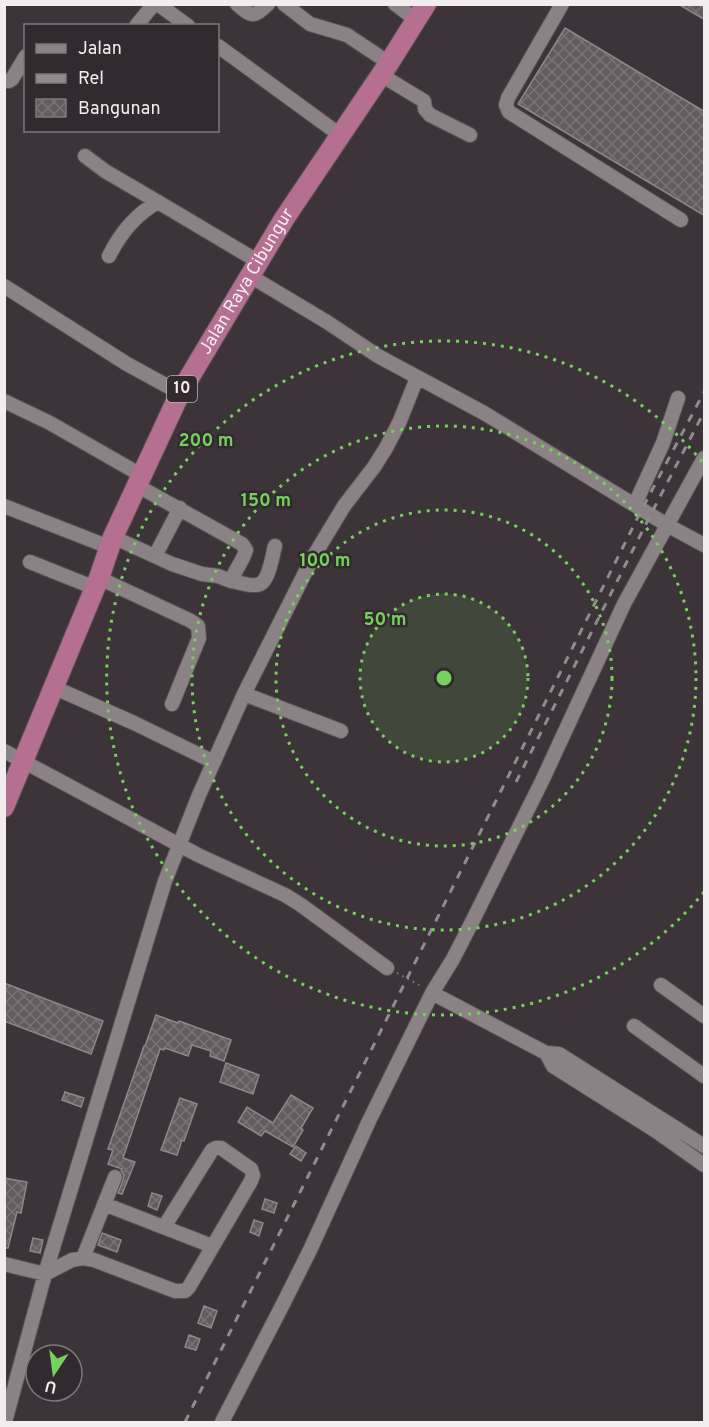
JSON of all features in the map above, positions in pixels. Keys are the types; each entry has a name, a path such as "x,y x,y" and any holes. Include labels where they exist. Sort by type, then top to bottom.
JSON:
{"highway":[{"name":"Jalan Raya Cibungur","path":"4,807 97,583 111,542 180,393 284,219 421,12"}],"street":[{"path":"138,24 156,4 185,24"},
{"path":"237,4 249,14 255,15 268,4"},
{"path":"284,4 310,24 347,35 424,101 425,109 430,115 470,135"},
{"path":"395,4 421,12"},
{"path":"562,4 508,98 506,105 509,112 681,220"},
{"path":"219,47 340,135"},
{"path":"4,81 12,79 24,59"},
{"path":"85,156 105,171 158,202 378,356 484,413 667,525 705,545"},
{"path":"109,256 132,222 148,207 158,202"},
{"path":"4,286 127,364 180,393"},
{"path":"5,1422 45,1274 165,881 179,845 244,694 312,559 344,506 386,448 417,378"},
{"path":"635,504 663,442 678,398"},
{"path":"4,400 50,423 180,508 242,544 246,550 244,557 234,571 231,580"},
{"path":"222,1422 289,1294 369,1121 432,993 453,959 542,782 615,622 705,458"},
{"path":"4,506 202,574 255,585 261,584 266,578 274,546"},
{"path":"155,556 180,508"},
{"path":"30,562 97,583 191,621 198,626 199,638 172,704"},
{"path":"53,687 214,762"},
{"path":"244,694 341,731"},
{"path":"4,751 179,845 285,895 387,968"},
{"path":"661,985 705,1016"},
{"path":"432,993 546,1053 559,1054 705,1146"},
{"path":"634,1026 705,1076"},
{"path":"546,1053 553,1066 704,1164"},
{"path":"4,1264 45,1274 72,1260 84,1258 185,1291 251,1181 253,1175 251,1169 220,1148 212,1150 164,1227"},
{"path":"84,1258 115,1177"},
{"path":"104,1204 212,1246"}],"path":[{"path":"387,968 432,993"}],"building":[{"path":"678,4 705,4 705,20"},
{"path":"565,28 705,112 705,216 518,104"},
{"path":"4,983 103,1021 91,1054 4,1021"},
{"path":"156,1015 231,1040 224,1061 210,1056 211,1051 192,1045 188,1056 165,1048 160,1049 123,1158 135,1162 122,1194 118,1193 124,1175 122,1169 108,1164 113,1150 108,1149"},
{"path":"226,1063 259,1075 253,1094 220,1082"},
{"path":"65,1092 84,1098 81,1107 62,1100"},
{"path":"291,1095 313,1108 293,1147 265,1131 261,1136 238,1122 247,1107 273,1123"},
{"path":"180,1098 197,1104 177,1155 161,1150"},
{"path":"296,1146 306,1153 301,1161 290,1154"},
{"path":"4,1178 27,1182 21,1213 17,1212 8,1248 4,1248"},
{"path":"152,1193 162,1196 157,1210 148,1206"},
{"path":"265,1199 277,1203 274,1213 262,1209"},
{"path":"254,1220 263,1223 259,1236 250,1232"},
{"path":"102,1233 121,1240 117,1252 98,1245"},
{"path":"33,1238 43,1240 40,1253 30,1251"},
{"path":"204,1306 217,1311 211,1328 198,1323"},
{"path":"189,1335 200,1339 196,1350 185,1347"}],"railway":[{"path":"185,1422 642,509 704,392"},
{"path":"516,782 704,412"}]}
